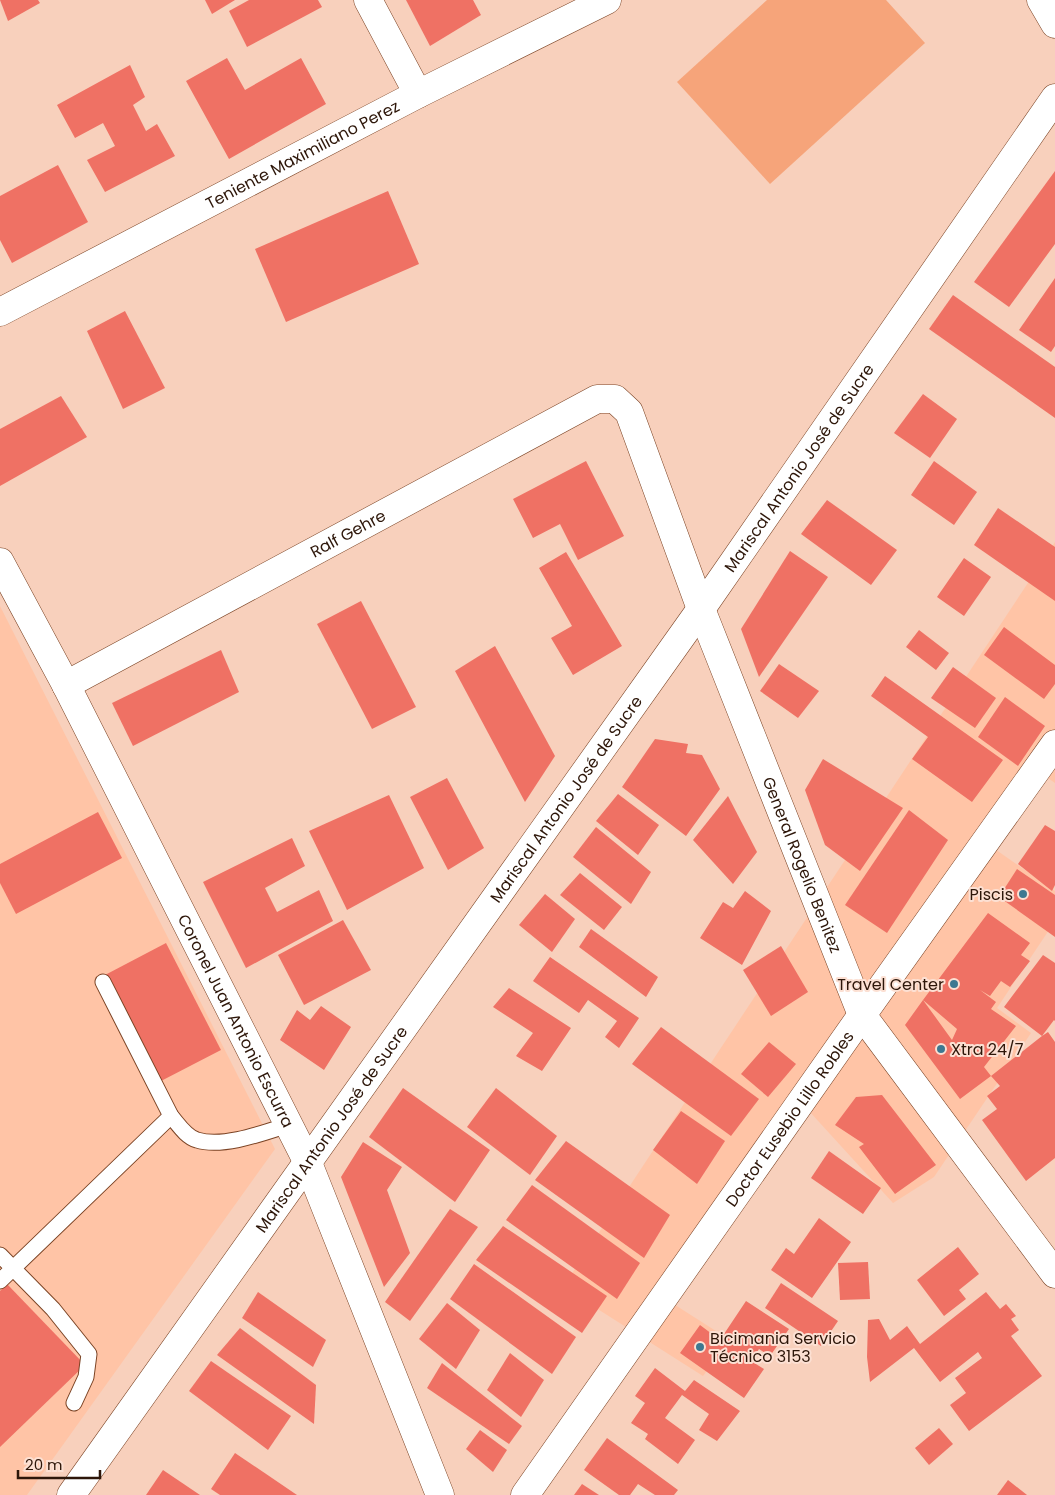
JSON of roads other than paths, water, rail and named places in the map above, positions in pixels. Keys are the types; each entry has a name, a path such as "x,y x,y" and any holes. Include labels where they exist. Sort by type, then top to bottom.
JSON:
{"street":[{"path":"368,0 418,94"},
{"name":"Teniente Maximiliano Perez","path":"0,312 418,94 607,0"},
{"path":"1041,0 1055,24"},
{"name":"Mariscal Antonio José de Sucre","path":"70,1495 701,609 1055,98"},
{"name":"Ralf Gehre","path":"66,685 597,399 615,400 629,412"},
{"name":"General Rogelio Benitez","path":"629,412 701,609 862,1015 1055,1274"},
{"name":"Coronel Juan Antonio Escurra","path":"0,562 66,685 308,1163 440,1495"},
{"name":"Doctor Eusebio Lillo Robles","path":"525,1495 1055,744"}],"lane":[{"path":"103,982 171,1116 184,1131 196,1140 212,1142 254,1136 288,1125"},
{"path":"0,1281 171,1116"},
{"path":"0,1255 52,1308 89,1354 86,1377 74,1403"}],"place":[{"name":"Piscis","path":"1023,894"},
{"name":"Travel Center","path":"954,984"},
{"name":"Xtra 24/7","path":"941,1049"},
{"name":"Bicimania Servicio Técnico 3153","path":"700,1347"}]}
